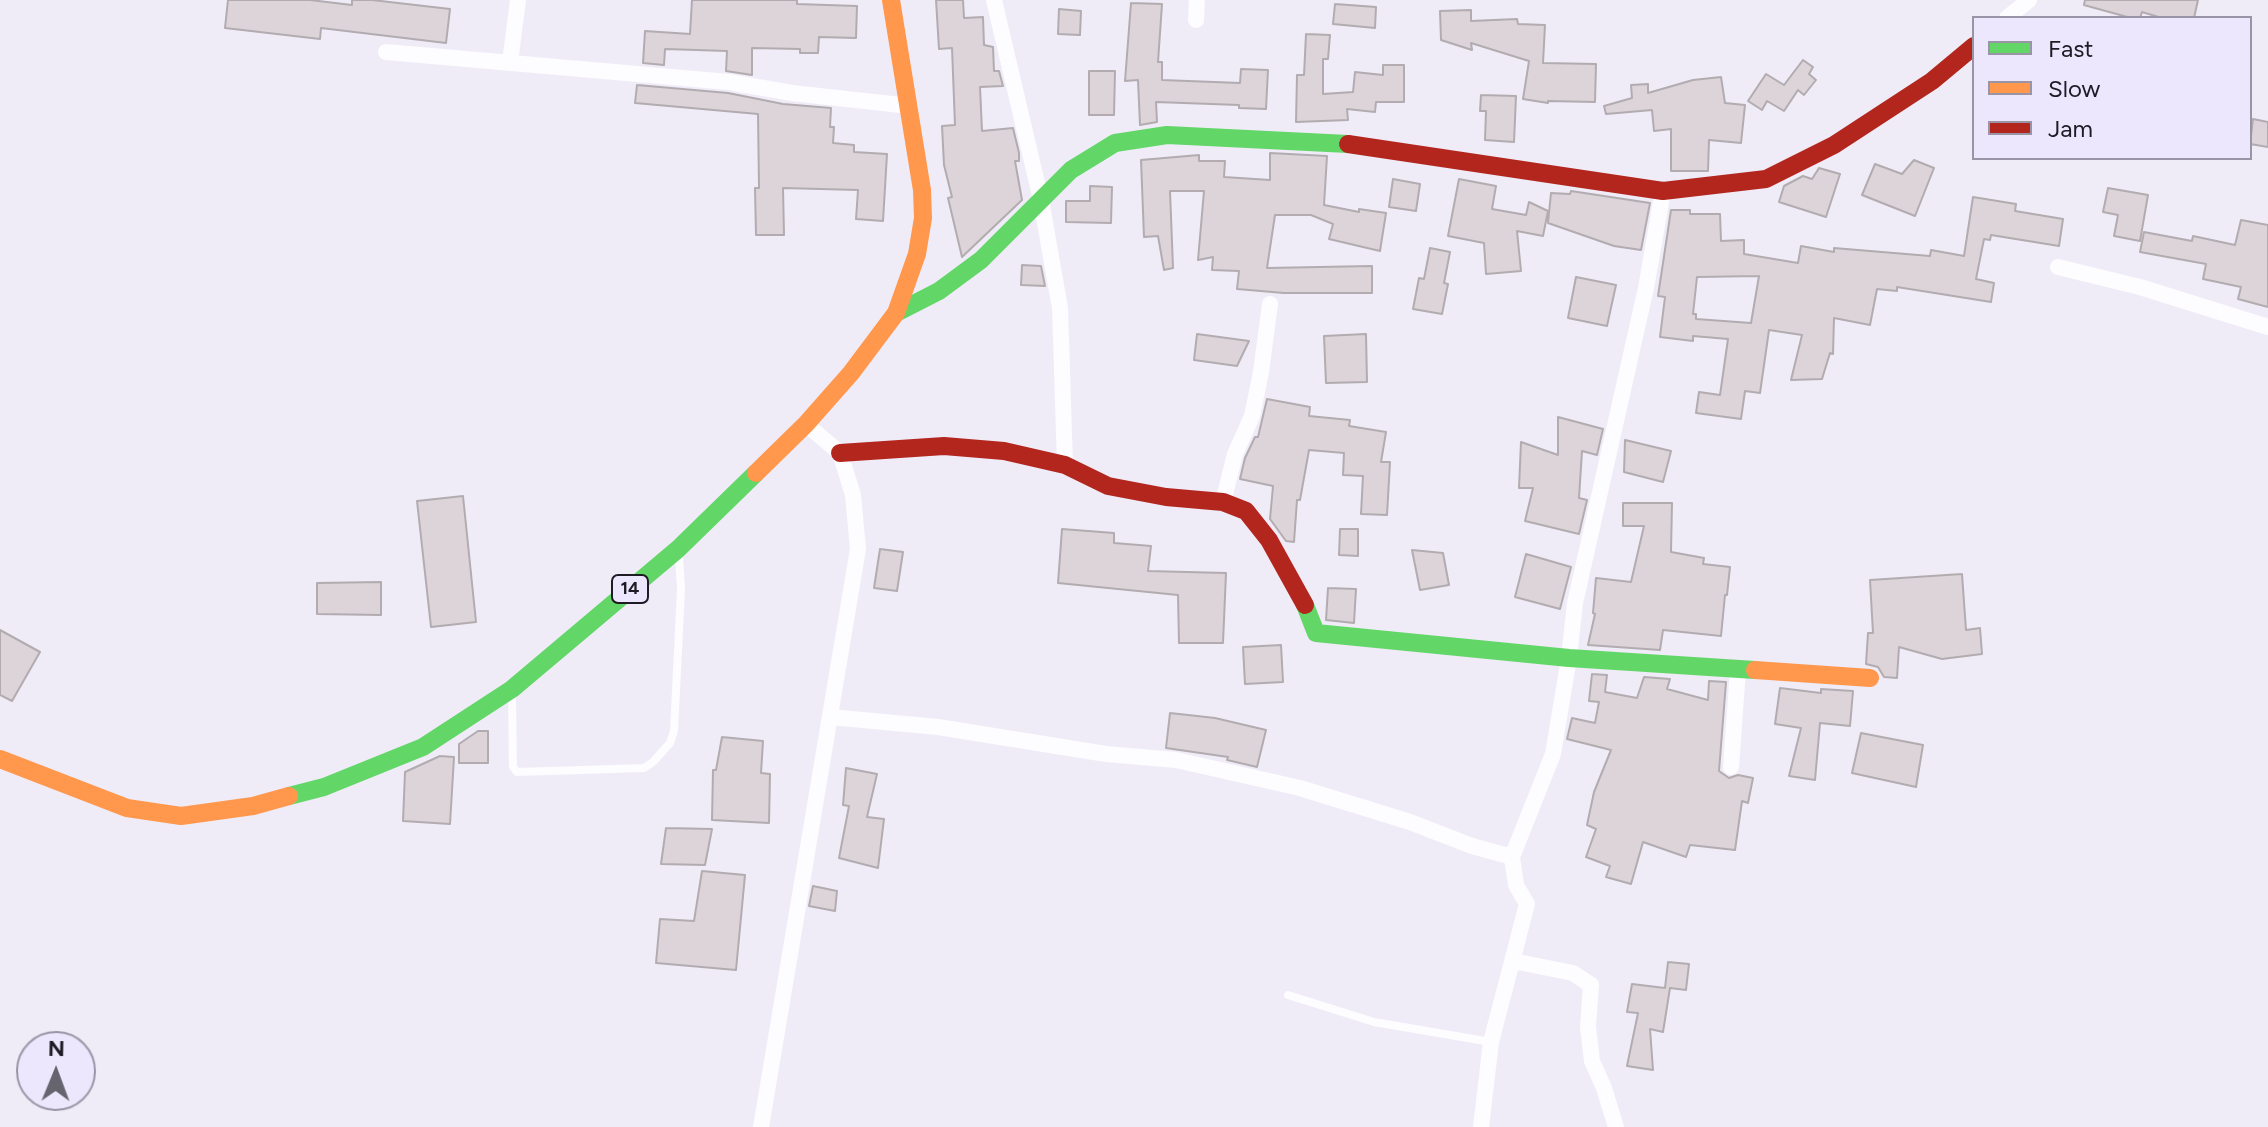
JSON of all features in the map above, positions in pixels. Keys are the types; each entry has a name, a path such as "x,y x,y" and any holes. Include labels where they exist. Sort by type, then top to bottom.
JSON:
{"main road":[{"name":"14","path":"0,759 127,808 181,816 253,806 324,787 423,747 512,689 678,549 806,424 851,373 896,313 917,254 923,218 910,106 891,0"},
{"path":"896,313 939,291 981,260 1071,170 1115,143 1167,135 1329,141 1663,191 1766,179 1834,145 1932,81 1972,48"},
{"path":"840,453 944,446 1004,451 1065,465 1108,486 1166,497 1223,502 1246,511 1269,540 1303,601 1316,633 1569,658 1870,678"}],"street":[{"path":"510,63 518,0"},
{"path":"994,0 1041,200 1060,308 1065,465"},
{"path":"1196,20 1197,0"},
{"path":"2009,16 2029,0"},
{"path":"386,52 729,82 792,93 910,106"},
{"path":"1481,1127 1491,1042 1527,904 1516,885 1512,857 1553,754 1575,603 1646,288 1663,191"},
{"path":"2058,267 2140,287 2268,327"},
{"path":"1223,502 1235,454 1252,416 1270,304"},
{"path":"761,1127 858,549 853,495 840,453 806,424"},
{"path":"1731,767 1738,670"},
{"path":"830,717 938,727 1106,754 1176,760 1300,788 1512,857"},
{"path":"1513,961 1573,973 1591,985 1588,1027 1592,1061 1616,1127"}],"lane":[{"path":"512,689 513,767 517,772 644,768 653,762 670,743 674,731 681,589 678,549"},
{"path":"1288,995 1374,1022 1491,1042"}],"building":[{"path":"228,0 310,0 352,5 352,0 372,0 450,9 446,43 321,28 320,39 225,28"},
{"path":"692,0 797,0 797,4 857,6 856,38 819,37 818,53 800,53 800,49 752,48 752,75 726,71 727,51 665,49 664,65 643,63 645,31 690,34"},
{"path":"936,0 963,0 964,18 983,17 984,45 993,47 994,71 999,71 1003,86 980,87 982,131 1013,128 1019,153 1019,161 1015,161 1022,200 962,257 948,198 952,197 944,165 942,126 955,125 952,48 939,49"},
{"path":"2085,0 2198,0 2194,16 2155,16 2142,12 2141,16 2124,16 2084,5"},
{"path":"1131,3 1162,4 1158,62 1162,62 1162,80 1240,83 1241,69 1268,70 1266,109 1156,102 1157,122 1140,125 1138,80 1125,81"},
{"path":"1335,4 1376,7 1375,28 1333,24"},
{"path":"1059,9 1081,11 1080,35 1058,34"},
{"path":"1471,10 1471,21 1517,19 1518,24 1545,25 1543,63 1596,64 1595,102 1548,103 1523,99 1529,61 1471,43 1472,50 1441,40 1440,11"},
{"path":"1306,34 1330,35 1328,59 1323,59 1323,94 1353,92 1355,72 1383,75 1383,65 1404,65 1404,102 1376,102 1375,112 1347,109 1348,120 1296,122 1297,75 1304,75"},
{"path":"1803,60 1813,67 1809,74 1816,80 1804,95 1798,90 1784,111 1767,101 1762,110 1748,101 1766,74 1784,85"},
{"path":"1089,71 1115,71 1114,115 1089,115"},
{"path":"1721,77 1725,103 1745,105 1741,143 1709,140 1708,171 1671,171 1671,129 1654,131 1652,110 1606,114 1604,106 1632,98 1631,85 1648,84 1648,93 1693,80"},
{"path":"637,85 728,93 783,104 831,108 833,143 854,145 854,152 887,154 883,221 856,219 858,190 783,188 784,235 756,235 758,114 635,103"},
{"path":"1481,95 1516,96 1514,142 1485,140 1486,111 1480,111"},
{"path":"2253,119 2268,122 2268,147 2252,144"},
{"path":"1270,153 1327,156 1324,205 1359,212 1359,209 1386,213 1380,251 1329,239 1333,224 1311,215 1275,215 1267,268 1372,266 1372,293 1284,293 1237,289 1239,271 1212,270 1213,257 1198,260 1204,191 1170,191 1173,268 1164,270 1158,236 1144,237 1141,160 1199,155 1199,161 1225,161 1224,177 1270,180"},
{"path":"1914,160 1934,168 1915,216 1862,195 1875,164 1902,174"},
{"path":"1819,168 1840,174 1826,217 1779,202 1784,186 1803,176 1812,179"},
{"path":"1393,179 1420,184 1416,211 1389,207"},
{"path":"1459,179 1496,186 1492,209 1526,215 1529,202 1548,211 1543,236 1517,231 1521,271 1486,274 1484,243 1448,236"},
{"path":"1090,186 1112,187 1111,223 1066,222 1066,201 1090,201"},
{"path":"2108,188 2148,195 2140,241 2114,236 2118,215 2103,212"},
{"path":"1571,191 1650,203 1641,250 1614,246 1548,223 1551,193 1570,194"},
{"path":"1973,197 2016,204 2015,211 2063,219 2059,246 1991,235 1990,240 1984,239 1976,279 1994,283 1991,302 1897,287 1897,291 1877,289 1870,325 1834,318 1833,354 1830,353 1822,379 1791,380 1802,335 1769,330 1760,393 1745,391 1741,419 1696,413 1699,392 1720,395 1728,339 1693,336 1693,341 1660,337 1665,297 1658,296 1671,210 1690,210 1690,214 1720,214 1721,241 1744,240 1744,254 1798,263 1801,246 1834,252 1834,248 1930,256 1931,250 1964,256","holes":["1759,276 1751,323 1696,319 1696,314 1693,314 1697,277"]},
{"path":"2241,220 2268,225 2268,307 2238,299 2241,287 2203,279 2206,264 2140,252 2144,232 2192,241 2193,236 2235,245"},
{"path":"1430,248 1450,252 1442,314 1413,309 1419,278 1424,279"},
{"path":"1022,265 1041,266 1045,286 1021,285"},
{"path":"1576,277 1616,285 1607,326 1568,318"},
{"path":"1197,334 1249,341 1237,366 1194,360"},
{"path":"1366,334 1367,382 1326,383 1324,336"},
{"path":"1267,399 1310,407 1309,416 1350,420 1349,426 1386,432 1381,462 1390,462 1387,515 1361,514 1363,476 1343,475 1344,453 1309,450 1300,500 1297,500 1294,542 1286,541 1270,519 1273,486 1240,479 1245,458 1255,437 1258,437"},
{"path":"1558,417 1603,429 1597,455 1582,451 1579,498 1587,500 1579,534 1525,521 1533,488 1519,488 1521,442 1558,455"},
{"path":"1625,440 1671,451 1663,482 1624,472"},
{"path":"463,496 476,622 431,627 417,501"},
{"path":"1623,503 1672,503 1671,552 1704,558 1703,564 1730,567 1721,636 1663,630 1660,650 1588,645 1595,614 1596,578 1631,582 1644,526 1623,526"},
{"path":"1062,529 1114,533 1114,543 1151,546 1148,571 1226,573 1223,643 1179,643 1178,595 1058,583"},
{"path":"1340,529 1358,529 1358,556 1339,555"},
{"path":"880,549 903,552 897,591 874,588"},
{"path":"1412,550 1443,553 1449,585 1420,590"},
{"path":"1526,554 1571,567 1560,609 1515,597"},
{"path":"1962,574 1966,630 1980,628 1982,654 1942,659 1899,647 1897,678 1884,677 1878,667 1866,664 1868,633 1873,633 1870,580"},
{"path":"381,582 381,615 317,614 317,583"},
{"path":"1328,588 1356,589 1354,623 1326,620"},
{"path":"0,630 40,652 12,701 0,695"},
{"path":"1281,645 1283,682 1245,684 1243,647"},
{"path":"1592,674 1607,675 1605,692 1637,698 1644,677 1670,679 1667,689 1708,700 1709,681 1726,682 1719,771 1729,778 1738,775 1753,778 1748,803 1742,801 1735,850 1690,845 1686,857 1643,842 1631,884 1606,877 1610,866 1586,857 1596,829 1587,825 1594,792 1611,750 1567,739 1572,718 1595,723 1599,702 1589,701"},
{"path":"1780,688 1821,693 1821,689 1853,691 1850,726 1820,723 1815,780 1789,776 1801,728 1775,724"},
{"path":"1170,713 1215,718 1266,730 1257,767 1227,760 1228,757 1166,748"},
{"path":"478,731 488,731 488,763 459,763 459,744"},
{"path":"1861,733 1923,745 1916,787 1852,773"},
{"path":"722,737 763,741 761,773 770,774 769,823 712,820 713,770 716,770"},
{"path":"440,756 454,757 450,824 403,821 405,772"},
{"path":"846,768 877,774 867,817 884,819 878,868 839,858 849,806 843,805"},
{"path":"666,828 712,829 705,865 661,864"},
{"path":"702,871 745,875 736,970 656,963 660,919 694,921"},
{"path":"813,886 837,891 835,911 809,906"},
{"path":"1668,962 1689,964 1686,990 1670,988 1663,1032 1650,1029 1653,1070 1627,1066 1638,1013 1627,1012 1632,984 1665,988"}],"traffic: fast":[{"path":"896,313 939,291 981,260 1071,170 1115,143 1167,135 1348,144"},
{"path":"289,796 324,787 423,747 512,689 678,549 756,473"},
{"path":"1305,605 1316,633 1569,658 1755,670"}],"traffic: slow":[{"path":"756,473 806,424 851,373 896,313 917,254 923,218 922,190 891,0"},
{"path":"1755,670 1870,678"},
{"path":"0,759 127,808 181,816 253,806 289,796"}],"traffic: jam":[{"path":"1348,144 1663,191 1766,179 1834,145 1932,81 1972,48"},
{"path":"840,453 944,446 1004,451 1065,465 1108,486 1166,497 1223,502 1246,511 1269,540 1305,605"}]}
